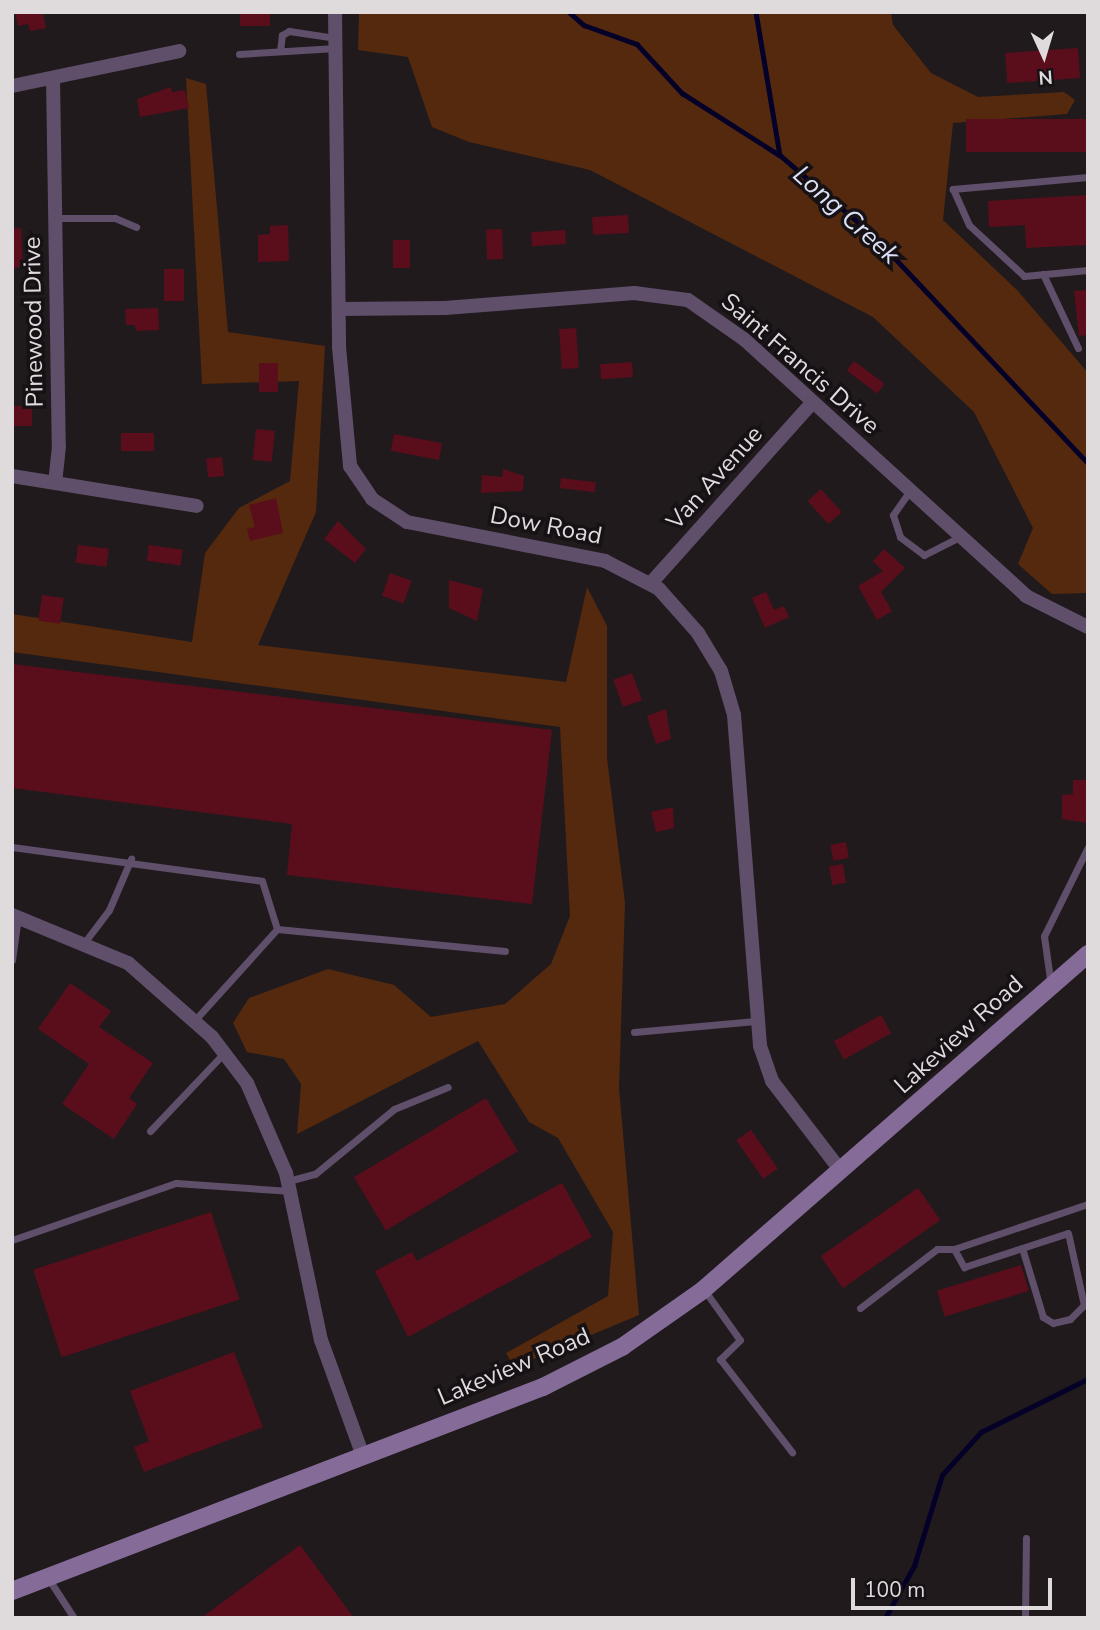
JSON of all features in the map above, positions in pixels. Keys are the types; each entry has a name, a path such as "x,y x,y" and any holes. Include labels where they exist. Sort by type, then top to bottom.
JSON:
{"main road":[{"name":"Lakeview Road","path":"12,1591 362,1453 542,1387 622,1347 703,1290 1088,954"}],"street":[{"name":"Dow Road","path":"335,12 339,309 345,446 359,483 380,506 423,527 579,552 651,583 698,633 730,697 740,764 756,1021 772,1081 841,1171"},
{"path":"12,86 179,51"},
{"name":"Pinewood Drive","path":"53,78 55,482"},
{"name":"Saint Francis Drive","path":"339,309 445,308 634,293 671,296 714,316 959,537 1045,610 1088,627"},
{"name":"Van Avenue","path":"651,583 812,403"},
{"path":"12,476 197,506"},
{"path":"15,916 128,963 194,1021 247,1083 289,1186 321,1340 362,1453"}],"lane":[{"path":"281,51 282,36 289,31 336,43"},
{"path":"239,54 336,43"},
{"path":"1088,177 953,189 969,225 1024,276 1088,270"},
{"path":"55,218 115,218 136,227"},
{"path":"1043,274 1078,348"},
{"path":"909,492 893,515 900,537 924,555 959,537"},
{"path":"12,847 131,859 262,881 277,929"},
{"path":"1051,986 1044,936 1088,847"},
{"path":"84,943 109,910 131,859"},
{"path":"12,960 15,916"},
{"path":"277,929 505,951"},
{"path":"194,1021 277,929"},
{"path":"634,1032 756,1021"},
{"path":"150,1130 224,1053"},
{"path":"12,1240 176,1183 289,1186 315,1174 394,1109 448,1087"},
{"path":"860,1308 937,1249 954,1249 1088,1204"},
{"path":"954,1249 964,1268 1022,1248 1068,1233 1084,1305 1070,1319 1053,1323 1043,1317 1022,1248"},
{"path":"703,1290 740,1340 720,1359 792,1452"},
{"path":"1025,1618 1027,1538"},
{"path":"48,1578 74,1618"}],"shaded area":[{"path":"359,12 891,12 893,25 931,73 978,97 1064,92 1075,100 1067,114 953,123 943,220 1018,291 1088,373 1088,593 1052,594 1018,564 1033,528 974,412 873,317 590,170 469,142 432,127 408,57 358,50"},
{"path":"186,78 206,84 228,332 325,346 316,512 258,645 566,682 587,587 607,626 607,758 625,903 619,1088 639,1315 514,1367 506,1353 608,1296 613,1232 558,1138 529,1122 478,1041 297,1134 301,1084 284,1059 247,1052 233,1023 249,998 328,969 394,985 431,1017 505,1004 551,964 570,916 560,727 12,652 12,614 192,642 205,553 239,508 290,481 299,381 202,384"}],"building":[{"path":"15,12 43,12 46,28 30,31 28,24 18,26"},
{"path":"240,12 270,12 270,26 240,26"},
{"path":"1078,48 1080,78 1007,83 1005,53"},
{"path":"171,87 172,92 185,90 189,108 140,117 137,99"},
{"path":"966,119 1088,119 1088,152 966,152"},
{"path":"1088,195 1088,245 1026,248 1025,225 989,227 988,201"},
{"path":"628,215 629,233 593,235 592,217"},
{"path":"288,225 289,261 258,262 258,235 270,234 270,226"},
{"path":"21,228 23,267 12,268 12,229"},
{"path":"502,229 503,259 487,260 486,230"},
{"path":"565,230 566,244 532,246 531,232"},
{"path":"393,240 410,240 410,268 393,268"},
{"path":"164,269 184,269 184,301 164,301"},
{"path":"1088,290 1088,335 1079,336 1074,291"},
{"path":"158,308 159,330 136,331 135,325 126,325 125,309"},
{"path":"576,328 579,368 562,369 559,329"},
{"path":"854,361 884,384 877,393 847,371"},
{"path":"632,362 633,377 601,379 600,364"},
{"path":"259,363 278,363 278,392 259,392"},
{"path":"12,406 32,406 32,426 12,426"},
{"path":"256,429 275,431 272,462 253,460"},
{"path":"121,433 154,433 154,451 121,451"},
{"path":"394,434 442,443 439,460 391,451"},
{"path":"222,457 224,476 208,478 206,459"},
{"path":"503,469 524,476 523,491 481,493 482,475 502,477"},
{"path":"561,478 596,482 595,492 560,488"},
{"path":"821,489 842,512 828,524 808,501"},
{"path":"276,498 283,533 250,541 247,529 255,527 249,505"},
{"path":"338,521 366,549 355,563 324,539"},
{"path":"78,545 109,549 107,567 76,563"},
{"path":"149,545 183,550 180,566 147,561"},
{"path":"884,549 905,568 881,592 892,611 877,620 858,586 883,571 873,561"},
{"path":"390,573 412,581 403,603 382,596"},
{"path":"449,580 483,589 477,621 449,608"},
{"path":"766,592 774,610 784,606 789,617 765,628 752,598"},
{"path":"42,595 64,598 60,624 38,621"},
{"path":"12,664 552,730 532,904 287,875 292,824 12,788"},
{"path":"632,673 642,700 623,707 613,680"},
{"path":"666,709 671,739 656,744 647,716"},
{"path":"1073,780 1088,780 1088,823 1062,819 1062,795 1073,794"},
{"path":"673,807 674,828 656,832 651,812"},
{"path":"846,842 849,858 833,861 830,845"},
{"path":"843,864 846,883 832,885 829,866"},
{"path":"70,983 111,1011 99,1027 153,1063 129,1098 137,1104 114,1139 62,1104 89,1064 38,1029"},
{"path":"881,1015 891,1033 844,1060 834,1041"},
{"path":"486,1098 518,1151 386,1230 354,1177"},
{"path":"751,1130 778,1169 763,1179 736,1140"},
{"path":"562,1183 592,1237 408,1337 375,1271 412,1252 417,1261"},
{"path":"918,1188 940,1220 843,1288 821,1256"},
{"path":"211,1212 239,1299 62,1357 33,1270"},
{"path":"1021,1265 1029,1291 945,1317 937,1291"},
{"path":"234,1352 263,1427 144,1472 134,1447 149,1441 130,1391"},
{"path":"300,1545 354,1618 201,1618"}],"waterway":[{"name":"Long Creek","path":"569,12 584,25 637,44 682,93 781,156 874,236 1088,463"},
{"path":"756,12 780,155"},
{"path":"885,1618 914,1566 942,1475 981,1432 1088,1379"}]}
